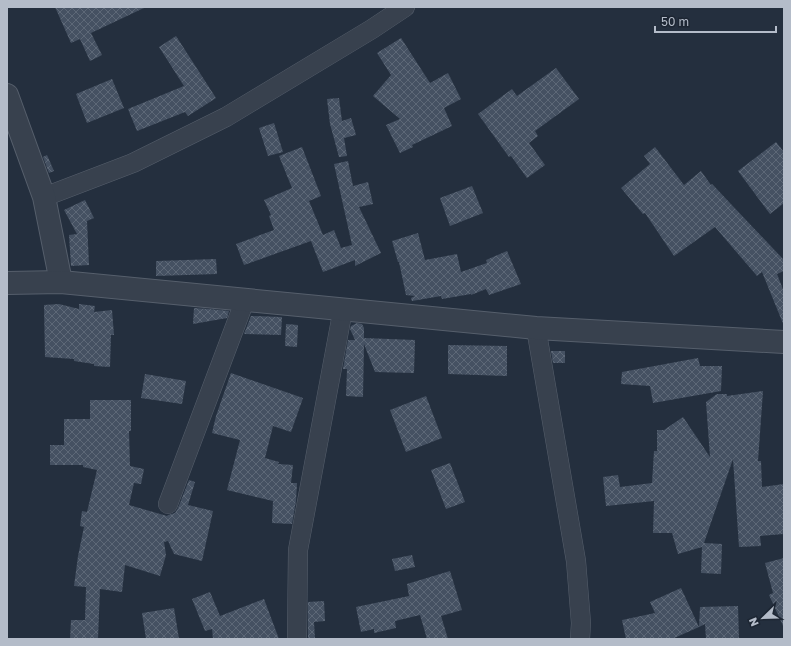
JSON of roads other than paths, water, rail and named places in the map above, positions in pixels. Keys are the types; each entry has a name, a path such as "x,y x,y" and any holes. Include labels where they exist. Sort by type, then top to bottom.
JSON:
{"street":[{"path":"44,197 133,163 226,117 372,29 405,7"},
{"path":"7,95 44,197 61,282"},
{"path":"7,283 61,282 536,328 784,342"},
{"path":"168,504 245,300"},
{"path":"297,639 298,550 343,309"},
{"path":"536,328 576,561 581,623 580,639"}]}
